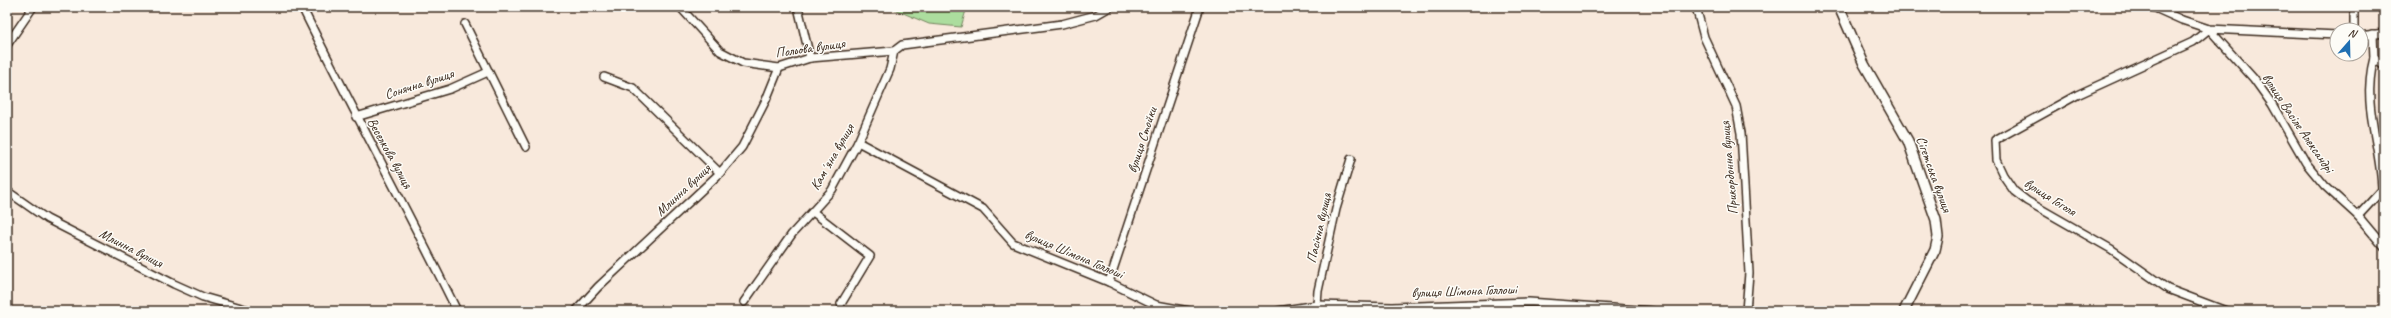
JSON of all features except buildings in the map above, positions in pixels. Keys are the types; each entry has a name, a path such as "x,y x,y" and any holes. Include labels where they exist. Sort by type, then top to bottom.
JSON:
{"street":[{"path":"7,45 33,7"},
{"name":"Веселкова вулиця","path":"302,7 356,117 409,214 457,311"},
{"name":"Польова вулиця","path":"680,7 720,51 743,63 779,68 810,58 894,51 902,45 1062,24 1096,15 1110,7"},
{"path":"798,7 810,58"},
{"name":"вулиця Стойки","path":"1109,282 1200,7"},
{"name":"Прикордонна вулиця","path":"1696,7 1704,37 1736,106 1741,133 1750,274 1746,311"},
{"name":"Сігетська вулиця","path":"1839,7 1864,64 1908,141 1936,220 1938,237 1935,250 1904,311"},
{"path":"2153,7 2182,20 2209,29 2329,35"},
{"path":"2354,7 2354,22"},
{"path":"465,24 526,147"},
{"name":"вулиця Васіле Александрі","path":"2209,29 2254,79 2272,104 2306,163 2325,186 2358,216 2384,248"},
{"name":"вулиця Гоголя","path":"2209,29 2193,42 2175,52 2077,95 2018,128 1999,136 1995,140 1994,146 1996,160 2003,175 2014,191 2028,201 2111,249 2168,289 2226,311"},
{"path":"2369,35 2384,33"},
{"path":"2358,216 2382,190 2369,107 2369,75 2374,58 2373,34"},
{"name":"Камʼяна вулиця","path":"744,302 792,234 832,190 858,142 890,68 894,51"},
{"path":"2374,58 2384,66"},
{"name":"Млинна вулиця","path":"576,311 598,287 720,173 742,147 766,100 779,68"},
{"name":"Сонячна вулиця","path":"356,117 450,89 488,72"},
{"path":"604,77 633,88 720,173"},
{"name":"вулиця Шімона Голлоші","path":"858,142 983,209 1013,243 1109,282 1156,305 1189,311"},
{"name":"Пасічна вулиця","path":"1317,305 1318,291 1336,209 1350,159"},
{"name":"Млинна вулиця","path":"7,190 47,219 174,284 203,297 252,311"},
{"path":"813,212 870,256 841,304"},
{"name":"вулиця Шімона Голлоші","path":"1278,311 1317,305 1392,306 1529,302 1652,311"}],"green space":[{"path":"889,7 967,7 961,27 929,24"}]}
